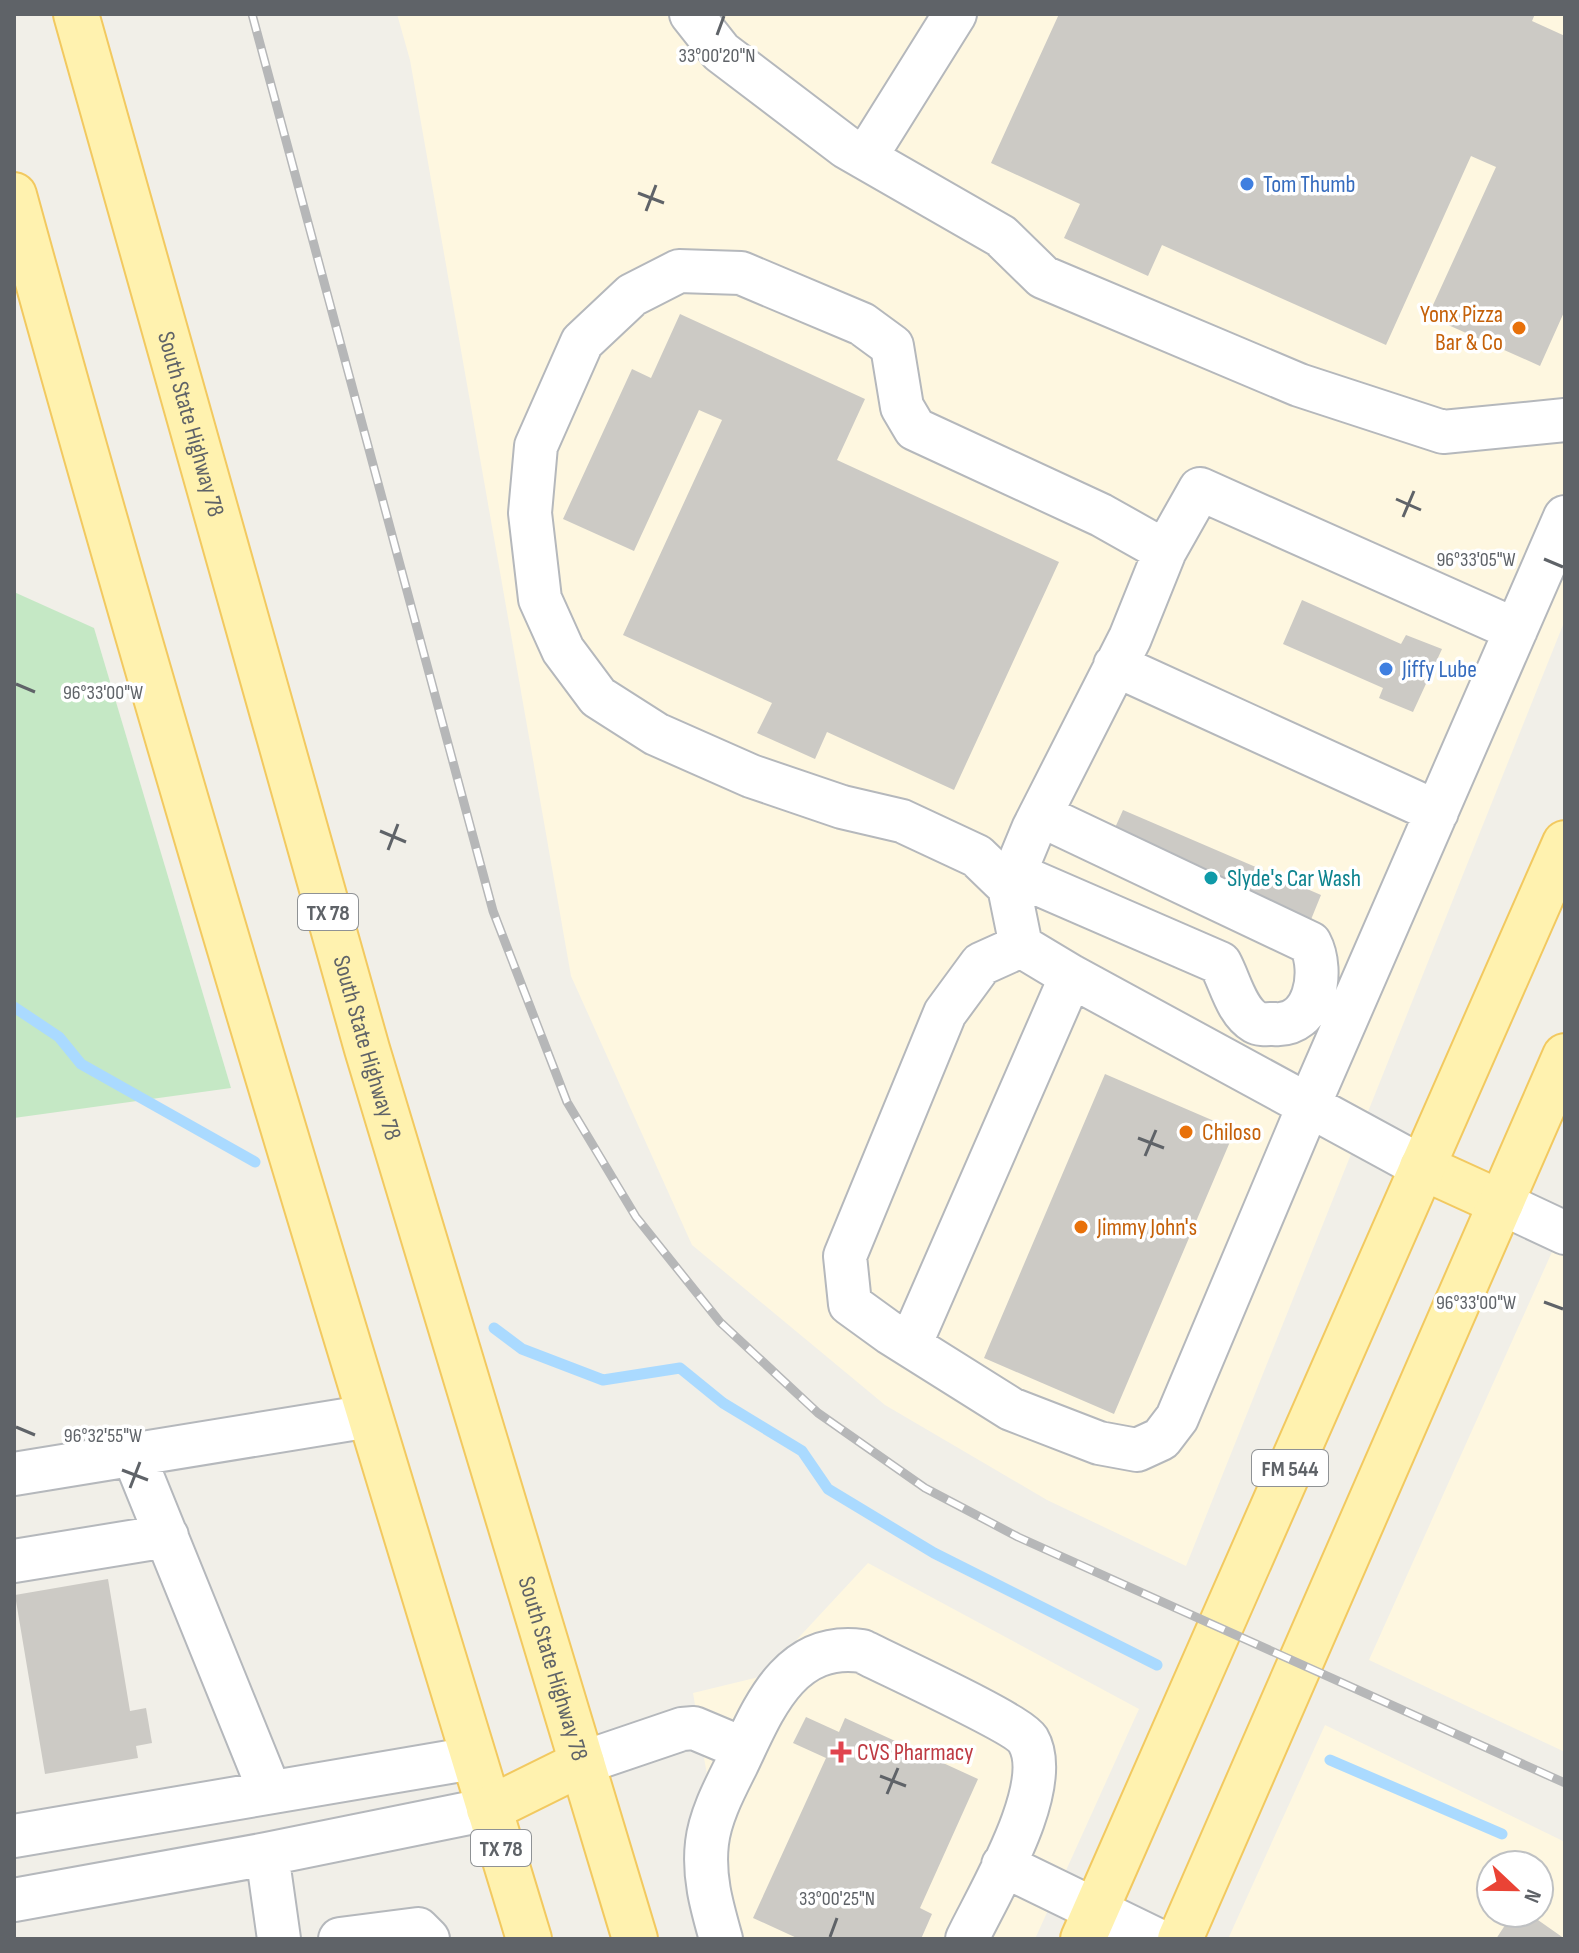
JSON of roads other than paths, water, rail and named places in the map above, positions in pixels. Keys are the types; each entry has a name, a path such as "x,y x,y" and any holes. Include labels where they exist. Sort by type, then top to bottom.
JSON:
{"main road":[{"name":"South State Highway 78","path":"76,14 367,1049 635,1939"},
{"name":"TX 78","path":"14,195 96,494 202,859 529,1939"},
{"name":"FM 544","path":"1089,1924 1565,843"},
{"path":"1180,1939 1565,1056"},
{"path":"1422,1167 1501,1203"},
{"path":"489,1809 582,1763"}],"street":[{"path":"691,14 721,52 846,147 1001,236 1043,277 1299,385 1443,432 1565,420"},
{"path":"865,158 955,14"},
{"path":"1040,815 1310,943 1318,957 1318,983 1312,1000 1300,1015 1282,1025 1256,1023 1240,1007 1220,963 1012,880 977,856 902,821 842,807 751,776 656,734 598,697 563,650 540,599 530,513 536,446 582,342 632,295 679,271 741,273 862,324 892,346 902,407 915,429 1101,515 1165,551"},
{"path":"1021,946 1012,880 1040,815 1130,638 1165,551 1200,489 1516,630"},
{"path":"1021,946 981,964 945,1013 845,1256 850,1304 1011,1409 1099,1443 1137,1450 1161,1439 1177,1418 1308,1107 1565,517"},
{"path":"1115,665 1437,812"},
{"path":"1021,946 1308,1107 1422,1167"},
{"path":"910,1345 1071,976"},
{"path":"1501,1203 1565,1233"},
{"path":"14,1474 370,1416"},
{"path":"133,1454 270,1792"},
{"path":"14,1561 167,1536"},
{"path":"721,1939 705,1871 707,1841 714,1816 772,1694 796,1668 833,1650 862,1651 992,1716 1022,1733 1029,1742 1034,1770 1029,1808 967,1939"},
{"path":"582,1763 682,1729 694,1728 744,1749"},
{"path":"14,1836 473,1758"},
{"path":"14,1900 267,1854 489,1809"},
{"path":"267,1854 279,1939"},
{"path":"1003,1865 1089,1924 1155,1939"},
{"path":"340,1939 418,1929 428,1939"}],"waterway":[{"path":"14,1007 59,1037 81,1064 255,1162"},
{"path":"494,1328 522,1349 603,1380 680,1368 723,1403 802,1451 828,1489 934,1553 1157,1665"},
{"path":"1330,1760 1502,1834"}],"railway":[{"path":"252,14 493,911 567,1102 636,1217 720,1322 818,1413 925,1488 1018,1537 1565,1783"}],"place":[{"name":"Tom Thumb","path":"1247,184"},
{"name":"Yonx Pizza Bar & Co","path":"1519,328"},
{"name":"Jiffy Lube","path":"1386,669"},
{"name":"Slyde's Car Wash","path":"1211,878"},
{"name":"Chiloso","path":"1186,1132"},
{"name":"Jimmy John's","path":"1081,1227"},
{"name":"CVS Pharmacy","path":"841,1752"}]}
